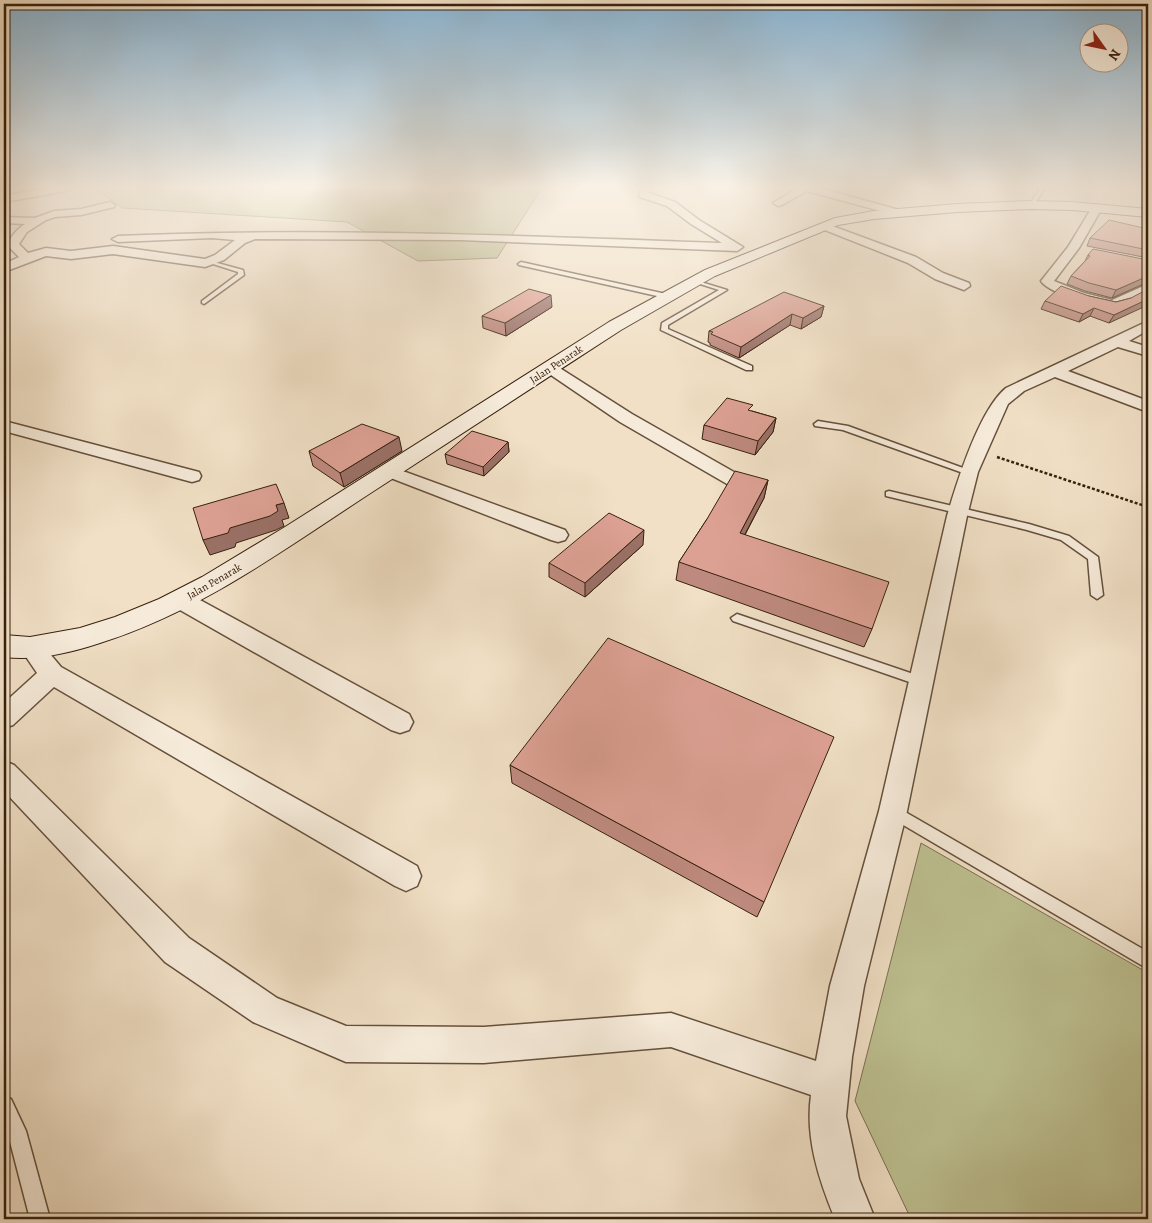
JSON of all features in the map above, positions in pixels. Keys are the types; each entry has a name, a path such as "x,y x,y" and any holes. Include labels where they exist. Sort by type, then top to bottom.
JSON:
{"street":[{"path":"13,245 26,257"},
{"path":"4,268 26,257 46,252 71,255 113,250 205,263 221,258 235,245"},
{"path":"684,245 737,247"},
{"path":"734,245 759,254"},
{"name":"Jalan Penarak","path":"4,646 32,648 69,642 125,625 181,600 251,560 550,368 666,296 780,245"},
{"path":"873,245 904,257 964,286"},
{"path":"1080,245 1047,281 1050,286 1111,304 1148,288"},
{"path":"904,257 922,254"},
{"path":"855,1219 839,1180 827,1116 831,1084 847,986 892,811 959,509 975,462 1000,403 1006,396 1016,388 1055,372 1148,325"},
{"path":"1116,341 1148,352"},
{"path":"550,368 626,418 742,484"},
{"path":"1055,372 1148,407"},
{"path":"4,426 192,476"},
{"path":"389,471 558,535"},
{"path":"181,600 400,722"},
{"path":"32,648 52,674 406,876"},
{"path":"4,718 52,674"},
{"path":"4,772 177,950 265,1010 346,1044 484,1045 672,1030 831,1084"}],"lane":[{"path":"204,302 240,274 241,271 212,262"},
{"path":"521,264 666,296"},
{"path":"696,281 724,290 664,324 664,330 749,368"},
{"path":"818,424 846,428 975,462"},
{"path":"889,494 959,509 1065,538 1093,557 1097,595"},
{"path":"736,618 921,682"},
{"path":"892,811 1148,961"},
{"path":"4,1106 17,1131 40,1219"}],"path":[{"path":"975,462 1148,507"}],"green space":[{"path":"389,245 505,245 497,258 418,261"},
{"path":"921,843 1148,973 1148,1219 911,1219 855,1101"}],"building":[{"path":"1124,245 1148,245 1148,250"},
{"path":"1093,249 1148,260 1148,276 1116,290 1071,276 1090,256 1088,255"},
{"path":"1061,286 1089,296 1116,302 1131,298 1148,289 1148,299 1114,315 1094,308 1083,314 1045,301"},
{"path":"529,289 551,295 505,323 482,316"},
{"path":"784,292 824,306 803,318 792,314 741,347 711,334 713,332 709,331"},
{"path":"727,398 753,405 748,410 776,418 758,441 704,425"},
{"path":"362,424 399,437 340,473 309,451"},
{"path":"472,431 508,442 483,467 445,454"},
{"path":"735,471 768,480 740,533 889,582 872,629 679,562"},
{"path":"276,484 284,503 276,505 278,511 270,516 230,528 228,533 203,540 193,508"},
{"path":"609,513 644,530 585,583 549,563"},
{"path":"608,638 834,737 764,902 510,765"}]}
